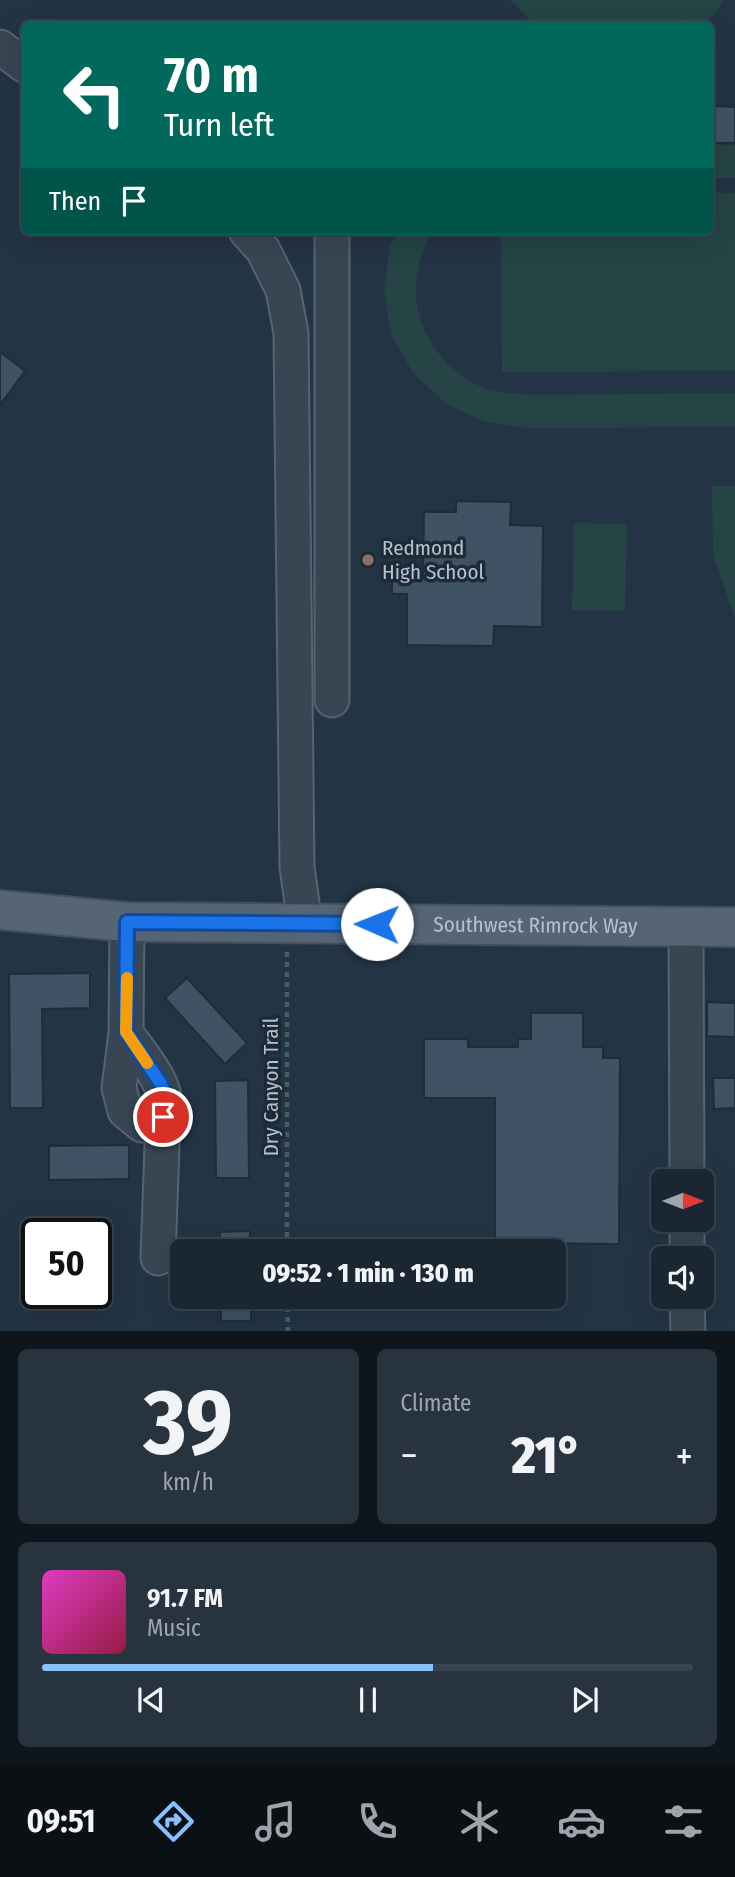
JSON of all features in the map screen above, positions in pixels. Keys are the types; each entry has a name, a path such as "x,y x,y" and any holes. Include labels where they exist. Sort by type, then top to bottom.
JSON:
{"main road":[{"name":"Southwest Rimrock Way","path":"0,911 127,922 735,927"}],"street":[{"path":"0,47 21,63"},
{"path":"249,235 262,250 283,290 292,333 296,923"},
{"path":"332,235 332,700"},
{"path":"127,922 126,1032 161,1084 166,1101 163,1117 158,1258"},
{"path":"686,928 687,1169"},
{"path":"687,1309 688,1331"}],"path":[{"name":"Dry Canyon Trail","path":"287,1239 296,923"},
{"path":"287,1309 288,1331"}],"green space":[{"path":"510,0 724,0 714,15 706,21 532,21"},
{"path":"714,145 735,145 735,178 714,178"},
{"path":"714,193 735,193 735,371 502,372 501,235 714,235"},
{"path":"395,235 430,235 416,279 417,304 428,337 438,352 463,377 495,391 527,395 735,393 735,427 528,428 485,422 445,403 413,373 391,334 384,290 390,246"},
{"path":"712,486 735,486 735,619 713,554"},
{"path":"574,523 627,524 625,611 572,610"}],"building":[{"path":"714,106 735,107 735,143 714,143"},
{"path":"0,352 25,371 0,405"},
{"path":"456,501 511,502 510,525 543,526 542,627 494,626 493,646 407,645 407,594 392,594 392,577 423,577 424,512 456,512"},
{"path":"90,973 90,1008 42,1009 43,1108 10,1108 9,974"},
{"path":"187,978 247,1043 225,1064 165,998"},
{"path":"707,1002 735,1003 735,1037 707,1036"},
{"path":"531,1013 583,1013 583,1047 603,1047 603,1058 620,1058 619,1244 566,1244 566,1239 495,1239 495,1098 424,1098 424,1039 468,1039 468,1047 518,1047 518,1039 531,1039"},
{"path":"713,1078 735,1078 735,1108 714,1109"},
{"path":"248,1080 249,1178 216,1178 215,1081"},
{"path":"129,1145 129,1179 49,1180 49,1146"},
{"path":"250,1231 250,1239 220,1239 220,1232"},
{"path":"221,1309 251,1309 251,1321 221,1321"}],"slow traffic":[{"path":"127,978 126,1032 147,1063"}],"place":[{"name":"Redmond High School","path":"368,560"}],"route":[{"path":"163,1117 166,1101 161,1084 126,1032 127,922 377,924"}]}
